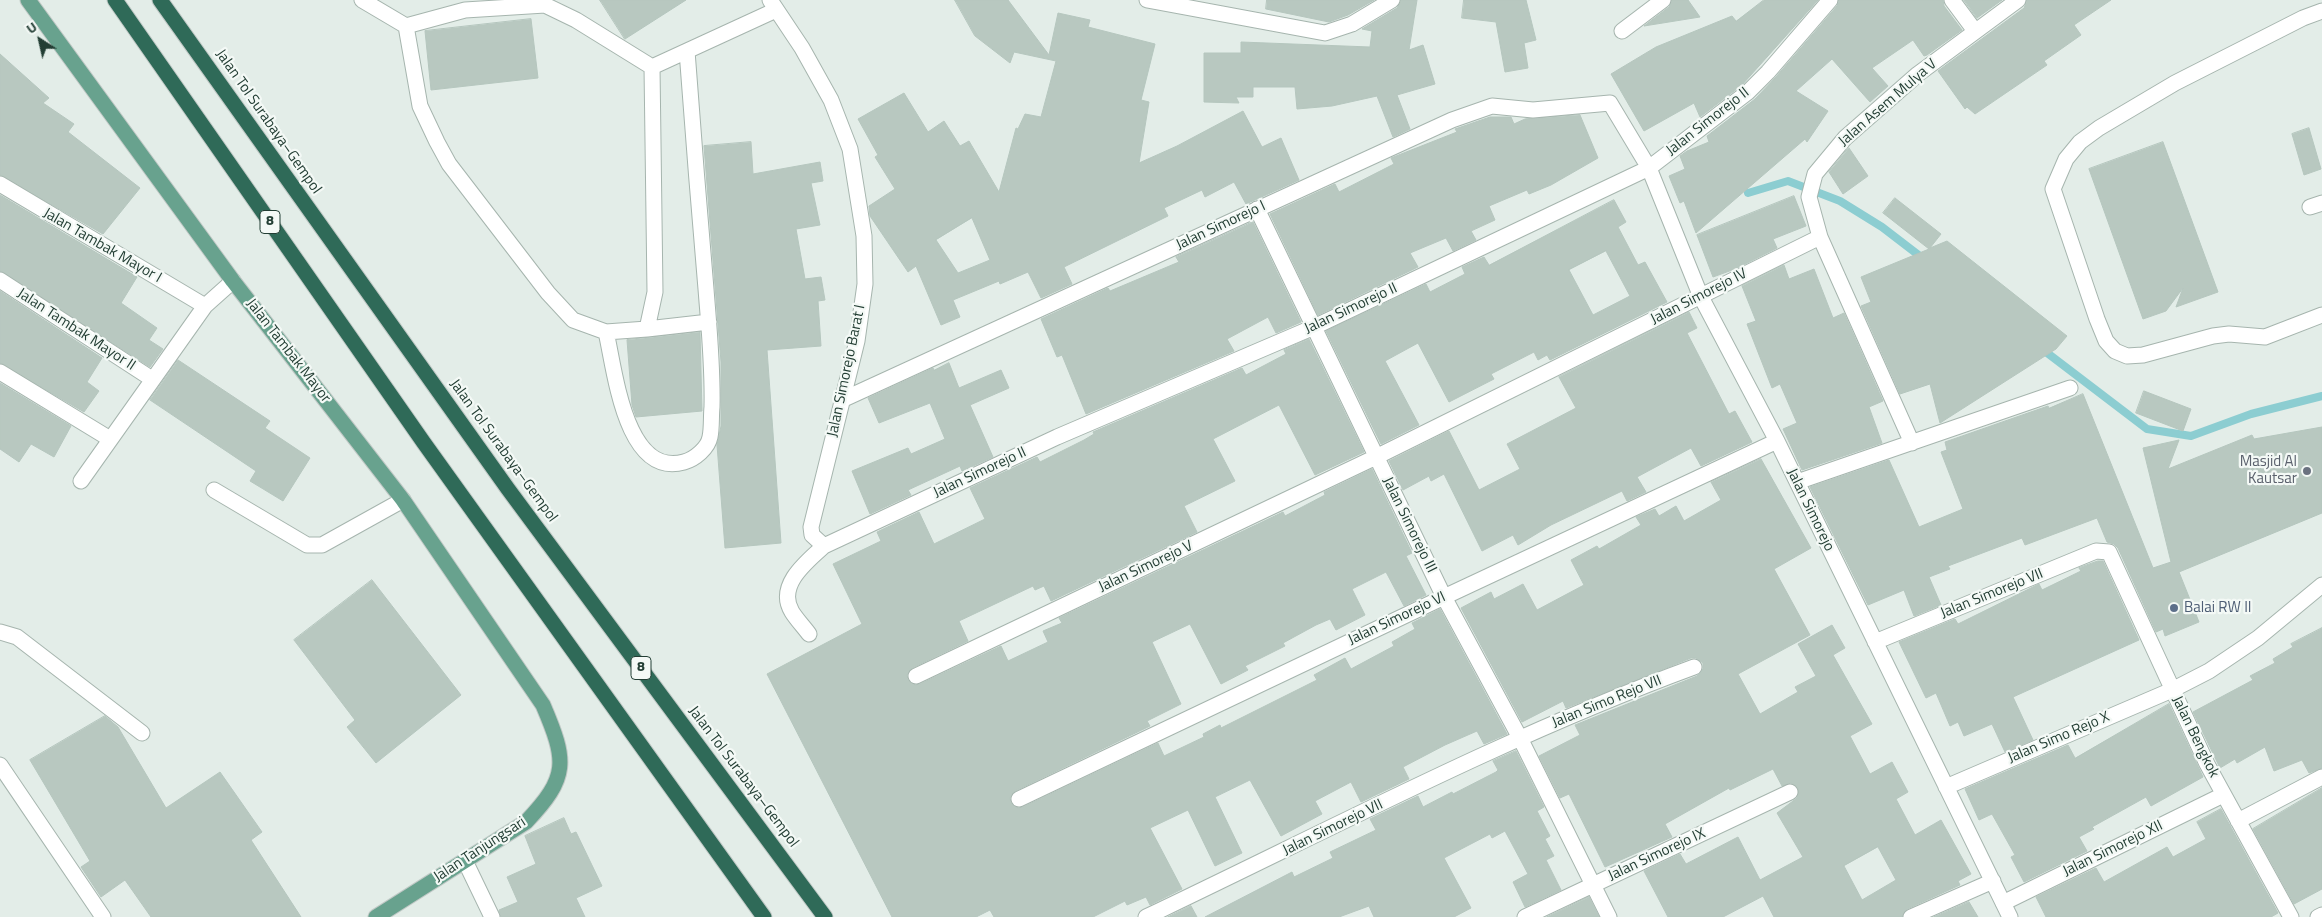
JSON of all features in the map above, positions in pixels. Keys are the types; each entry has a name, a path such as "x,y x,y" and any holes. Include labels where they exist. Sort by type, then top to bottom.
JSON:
{"highway":[{"name":"8","path":"115,0 424,444 764,917"},
{"name":"Jalan Tol Surabaya–Gempol","path":"160,0 457,419 825,917"}],"main road":[{"name":"Jalan Tambak Mayor","path":"28,0 233,281 403,500 543,705"},
{"name":"Jalan Tanjungsari","path":"376,917 526,822 543,804 559,776 560,756 556,734 543,705"}],"street":[{"path":"362,0 406,26 466,10 546,5 576,20 652,67"},
{"path":"1147,0 1325,33 1352,24 1392,0"},
{"path":"1622,31 1663,0"},
{"name":"Jalan Simorejo II","path":"809,634 791,612 787,598 792,581 801,566 824,546 1057,437 1314,327 1649,168 1748,92 1768,72 1830,0"},
{"path":"1952,0 1975,31"},
{"name":"Jalan Asem Mulya V","path":"1820,237 1809,197 1815,174 1845,138 1918,74 2018,0"},
{"path":"652,67 687,51 773,5"},
{"name":"Jalan Simorejo Barat I","path":"773,5 802,48 831,100 850,149 864,236 865,284 857,341 811,527 812,535 824,546"},
{"path":"2322,11 2303,18 2175,83 2099,128 2080,142 2066,159 2053,189 2100,327 2106,341 2115,351 2127,356 2143,355 2213,336 2229,334 2265,337 2322,315"},
{"path":"406,26 420,106 449,164 561,307 574,320 606,332 709,322"},
{"path":"606,332 627,423 646,452 664,464 675,465 690,461 706,448 710,437 713,377 687,51"},
{"path":"647,329 656,292 652,67"},
{"name":"Jalan Simorejo","path":"1610,103 1649,168 1702,297 1777,441 2010,917"},
{"name":"Jalan Simorejo I","path":"844,399 1452,120 1492,106 1533,110 1610,103"},
{"name":"Jalan Tambak Mayor I","path":"0,184 205,306"},
{"name":"Jalan Simorejo III","path":"1257,209 1444,596 1520,738 1609,917"},
{"path":"1820,237 1912,442"},
{"name":"Jalan Simorejo IV","path":"1376,458 1820,237"},
{"name":"Jalan Tambak Mayor II","path":"0,280 152,379"},
{"path":"81,481 205,306 233,281"},
{"path":"0,372 110,438"},
{"path":"1796,482 2070,388"},
{"name":"Jalan Simorejo VI","path":"1020,799 1444,596 1777,441"},
{"name":"Jalan Simorejo V","path":"916,676 1376,458"},
{"path":"214,490 307,546 322,545 403,500"},
{"name":"Jalan Simorejo VII","path":"1875,642 2096,551 2109,552"},
{"name":"Jalan Bengkok","path":"2109,552 2172,690 2224,795 2291,917"},
{"name":"Jalan Simo Rejo X","path":"1946,787 2172,690 2209,671 2258,638 2322,584"},
{"path":"0,632 17,638 142,732"},
{"name":"Jalan Simo Rejo VII","path":"1520,738 1645,685 1694,667"},
{"name":"Jalan Simorejo VII","path":"1146,917 1520,738"},
{"path":"0,765 103,917"},
{"path":"2238,820 2322,777"},
{"name":"Jalan Simorejo IX","path":"1525,917 1790,792"},
{"name":"Jalan Simorejo XII","path":"2003,903 2224,795"},
{"path":"464,861 492,917"},
{"path":"1911,917 1993,881"},
{"path":"2318,917 2322,915"}],"building":[{"path":"600,0 686,0 625,39"},
{"path":"955,0 1008,0 1049,55 1058,13 1090,20 1088,27 1155,44 1141,100 1149,102 1139,163 1177,146 1243,111 1262,147 1281,138 1299,180 1246,204 1234,182 1205,197 1202,190 1164,208 1168,216 1064,267 1072,284 1041,298 1028,272 1000,284 999,281 953,300 960,317 941,325 916,266 908,272 870,216 869,206 895,189 875,157 878,155 858,119 904,93 928,132 944,121 960,146 969,141 999,192 1016,128 1018,129 1025,114 1041,117 1056,61 1014,52 1010,63 975,36","holes":["972,218 990,260 958,273 936,240"]},
{"path":"1267,0 1374,0 1348,15 1329,22 1266,9"},
{"path":"1401,0 1417,0 1409,50 1423,45 1435,84 1397,95 1410,129 1393,137 1377,96 1332,106 1297,109 1295,87 1253,87 1253,97 1236,97 1239,103 1204,102 1204,53 1241,53 1241,42 1370,47 1372,31 1362,29 1397,8"},
{"path":"1464,0 1526,0 1536,40 1524,43 1528,68 1505,72 1496,22 1462,18"},
{"path":"1672,0 1688,0 1700,17 1644,26 1669,7"},
{"path":"1764,0 1818,0 1742,85 1700,117 1694,103 1644,131 1611,74 1656,47 1732,16 1736,21"},
{"path":"1839,0 1943,0 1944,6 1962,30 1924,56 1913,40 1872,68 1888,86 1870,102 1832,59 1796,91 1828,111 1807,142 1805,139 1696,233 1684,201 1680,203 1669,176 1685,169 1680,156 1709,142 1707,136 1755,99 1837,6"},
{"path":"1964,0 2002,0 1977,18"},
{"path":"2027,0 2111,0 2074,25 2081,35 2044,61 2047,65 1975,114 1967,107 1965,109 1938,71 2024,8"},
{"path":"531,19 538,78 431,90 425,31"},
{"path":"0,54 49,98 43,103 74,124 68,132 140,188 103,234 0,175"},
{"path":"1580,115 1598,158 1551,185 1529,194 1527,190 1489,206 1495,220 1471,231 1476,240 1453,251 1446,238 1410,253 1418,267 1318,315 1270,214 1335,184 1339,192 1394,164 1391,158 1457,132 1455,129 1490,117 1511,117 1514,124 1525,119"},
{"path":"2309,128 2321,169 2304,175 2292,134"},
{"path":"751,142 753,174 820,162 823,181 811,183 820,225 796,229 805,279 821,277 825,300 818,301 821,346 767,350 781,543 725,548 717,445 721,426 721,362 704,146"},
{"path":"2163,142 2218,292 2176,307 2183,288 2166,311 2143,319 2089,169"},
{"path":"1849,148 1868,176 1843,194 1829,172"},
{"path":"0,195 137,277 121,303 157,328 149,340 163,349 150,367 0,271"},
{"path":"1794,196 1806,226 1773,239 1777,248 1735,269 1713,277 1697,235"},
{"path":"1895,198 1941,234 1930,248 1947,241 2067,336 2056,349 1940,423 1930,384 1900,394 1861,306 1871,302 1861,277 1929,249 1883,213"},
{"path":"1614,200 1626,222 1618,227 1638,265 1645,262 1667,302 1550,360 1547,355 1538,360 1534,352 1491,374 1494,379 1449,402 1418,343 1385,361 1419,425 1381,444 1326,331 1426,284 1430,292 1465,274 1462,267 1484,257 1489,265","holes":["1606,251 1630,296 1593,315 1569,270"]},
{"path":"1253,222 1301,322 1276,333 1268,317 1227,339 1234,351 1086,414 1062,355 1057,357 1041,319 1108,288 1110,291 1179,262 1176,257"},
{"path":"1784,265 1789,279 1814,269 1833,318 1844,313 1883,401 1869,407 1882,443 1802,470 1783,429 1797,423 1780,384 1772,388 1747,324 1756,321 1742,286"},
{"path":"0,291 102,358 87,382 99,391 84,412 0,363"},
{"path":"1689,312 1697,328 1687,333 1729,414 1735,411 1752,442 1701,466 1691,448 1637,477 1646,492 1627,501 1622,491 1551,525 1518,545 1513,535 1482,551 1444,474 1431,481 1429,476 1403,490 1389,461 1449,431 1479,490 1520,469 1507,444 1576,408 1559,377"},
{"path":"700,332 702,411 636,417 632,405 627,340"},
{"path":"1309,339 1364,452 1315,475 1279,405 1213,439 1235,481 1184,506 1197,532 1051,601 1044,586 1035,590 1033,586 959,621 968,641 912,668 907,675 908,680 915,685 920,684 1001,646 1008,661 1048,642 1043,631 1062,623 1059,618 1283,512 1285,516 1325,495 1324,492 1372,469 1412,553 1406,556 1426,595 1404,606 1386,572 1352,589 1365,615 1336,630 1330,619 1316,625 1283,643 1285,646 1245,666 1248,670 1221,684 1190,624 1152,642 1181,704 1147,721 1150,726 1015,791 1010,798 1011,803 1018,808 1023,807 1158,743 1164,756 1204,737 1203,734 1220,725 1221,728 1317,680 1314,675 1345,658 1351,669 1394,646 1392,642 1415,629 1412,623 1440,609 1507,734 1484,744 1477,731 1445,745 1403,767 1409,779 1361,802 1351,782 1315,801 1322,814 1281,836 1250,780 1215,797 1242,853 1215,866 1188,810 1150,828 1182,889 1150,905 1146,897 1127,905 1125,901 1093,917 994,917 990,910 976,917 892,917 767,674 862,624 833,564 881,541 877,532 919,512 934,544 985,519 970,488 1037,457 1040,462 1084,440 1094,434 1093,432 1242,368 1246,375 1286,354 1284,350"},
{"path":"178,360 270,421 265,428 310,458 283,501 250,481 256,471 150,400"},
{"path":"949,363 959,388 1001,370 1009,388 970,405 993,457 962,471 960,466 908,490 911,495 870,514 852,471 908,448 911,454 945,439 930,403 879,423 868,398 933,368 934,370"},
{"path":"0,383 71,426 54,457 31,444 19,462 0,449"},
{"path":"2144,391 2191,409 2183,431 2136,413"},
{"path":"2083,394 2153,568 2171,562 2143,448 2179,440 2168,469 2252,435 2254,439 2322,427 2322,513 2179,572 2199,622 2165,636 2163,629 2156,632 2118,548 2114,544 2107,542 2097,518 2025,545 2022,538 1948,566 1950,569 1929,577 1941,605 1914,616 1904,590 1868,605 1810,487 1889,460 1919,527 1963,509 1941,452 1947,450 1945,442 2048,406 2049,408"},
{"path":"1761,459 1811,548 1774,569 1810,635 1738,674 1760,714 1798,692 1795,687 1816,676 1798,644 1832,625 1845,648 1833,655 1872,724 1850,736 1870,774 1892,762 1908,792 1896,799 1915,835 1941,820 1971,874 1958,881 1960,885 1907,909 1902,917 1774,917 1763,896 1723,917 1668,917 1644,871 1680,854 1686,864 1738,837 1760,880 1803,857 1777,813 1797,798 1798,788 1791,783 1782,786 1773,769 1730,790 1729,788 1665,824 1672,837 1605,867 1569,794 1560,798 1539,756 1580,735 1575,725 1697,676 1703,669 1703,663 1696,658 1691,658 1566,708 1563,701 1522,722 1461,608 1491,592 1494,599 1523,584 1537,610 1584,585 1571,560 1597,546 1599,549 1641,525 1636,517 1655,509 1659,516 1676,506 1684,521 1721,500 1711,482","holes":["1878,847 1896,880 1862,900 1844,866"]},
{"path":"2103,561 2139,640 2013,697 2033,740 2005,752 1992,724 1964,736 1958,722 1950,726 1936,693 1926,698 1899,642 1955,619 1958,624 2039,584 2042,590 2081,571 2079,568"},
{"path":"372,580 461,695 376,763 347,727 355,720 294,640"},
{"path":"2322,628 2322,768 2309,773 2302,760 2274,771 2265,747 2237,763 2235,759 2220,768 2193,712 2253,680 2250,676 2275,663 2273,659 2293,647 2291,644"},
{"path":"2169,704 2203,777 2151,806 2146,797 2092,827 2094,829 2079,837 2087,851 2024,882 2011,857 2015,855 1992,814 1979,820 1965,789 2068,745 2075,758"},
{"path":"105,716 118,727 166,808 220,772 262,832 251,840 301,917 151,917 125,880 101,897 81,867 90,861 30,760"},
{"path":"1516,751 1544,807 1537,811 1550,836 1545,839 1554,856 1546,860 1561,890 1525,907 1513,882 1528,874 1505,831 1492,838 1490,834 1444,858 1471,908 1454,917 1374,917 1369,906 1339,917 1205,917 1292,872 1294,877 1333,858 1330,852 1376,830 1370,819 1418,796 1423,807 1496,772 1498,770 1493,761"},
{"path":"2322,788 2322,889 2294,904 2253,829"},
{"path":"2221,809 2278,913 2271,917 2046,917 2036,897 2096,868 2104,882 2167,847 2173,857 2206,839 2197,822"},
{"path":"564,818 571,834 576,832 602,886 576,898 585,917 501,917 499,910 518,902 507,877 536,864 525,836"},
{"path":"1589,897 1599,917 1547,917"},
{"path":"1969,902 1978,917 1934,917"},
{"path":"1191,906 1197,917 1168,917"}],"waterway":[{"path":"1748,193 1788,181 1840,201 1882,227 1925,260"},
{"path":"2042,349 2147,429 2191,436 2251,414 2322,396"}],"place":[{"name":"Masjid Al Kautsar","path":"2307,471"},
{"name":"Balai RW II","path":"2174,608"}]}
